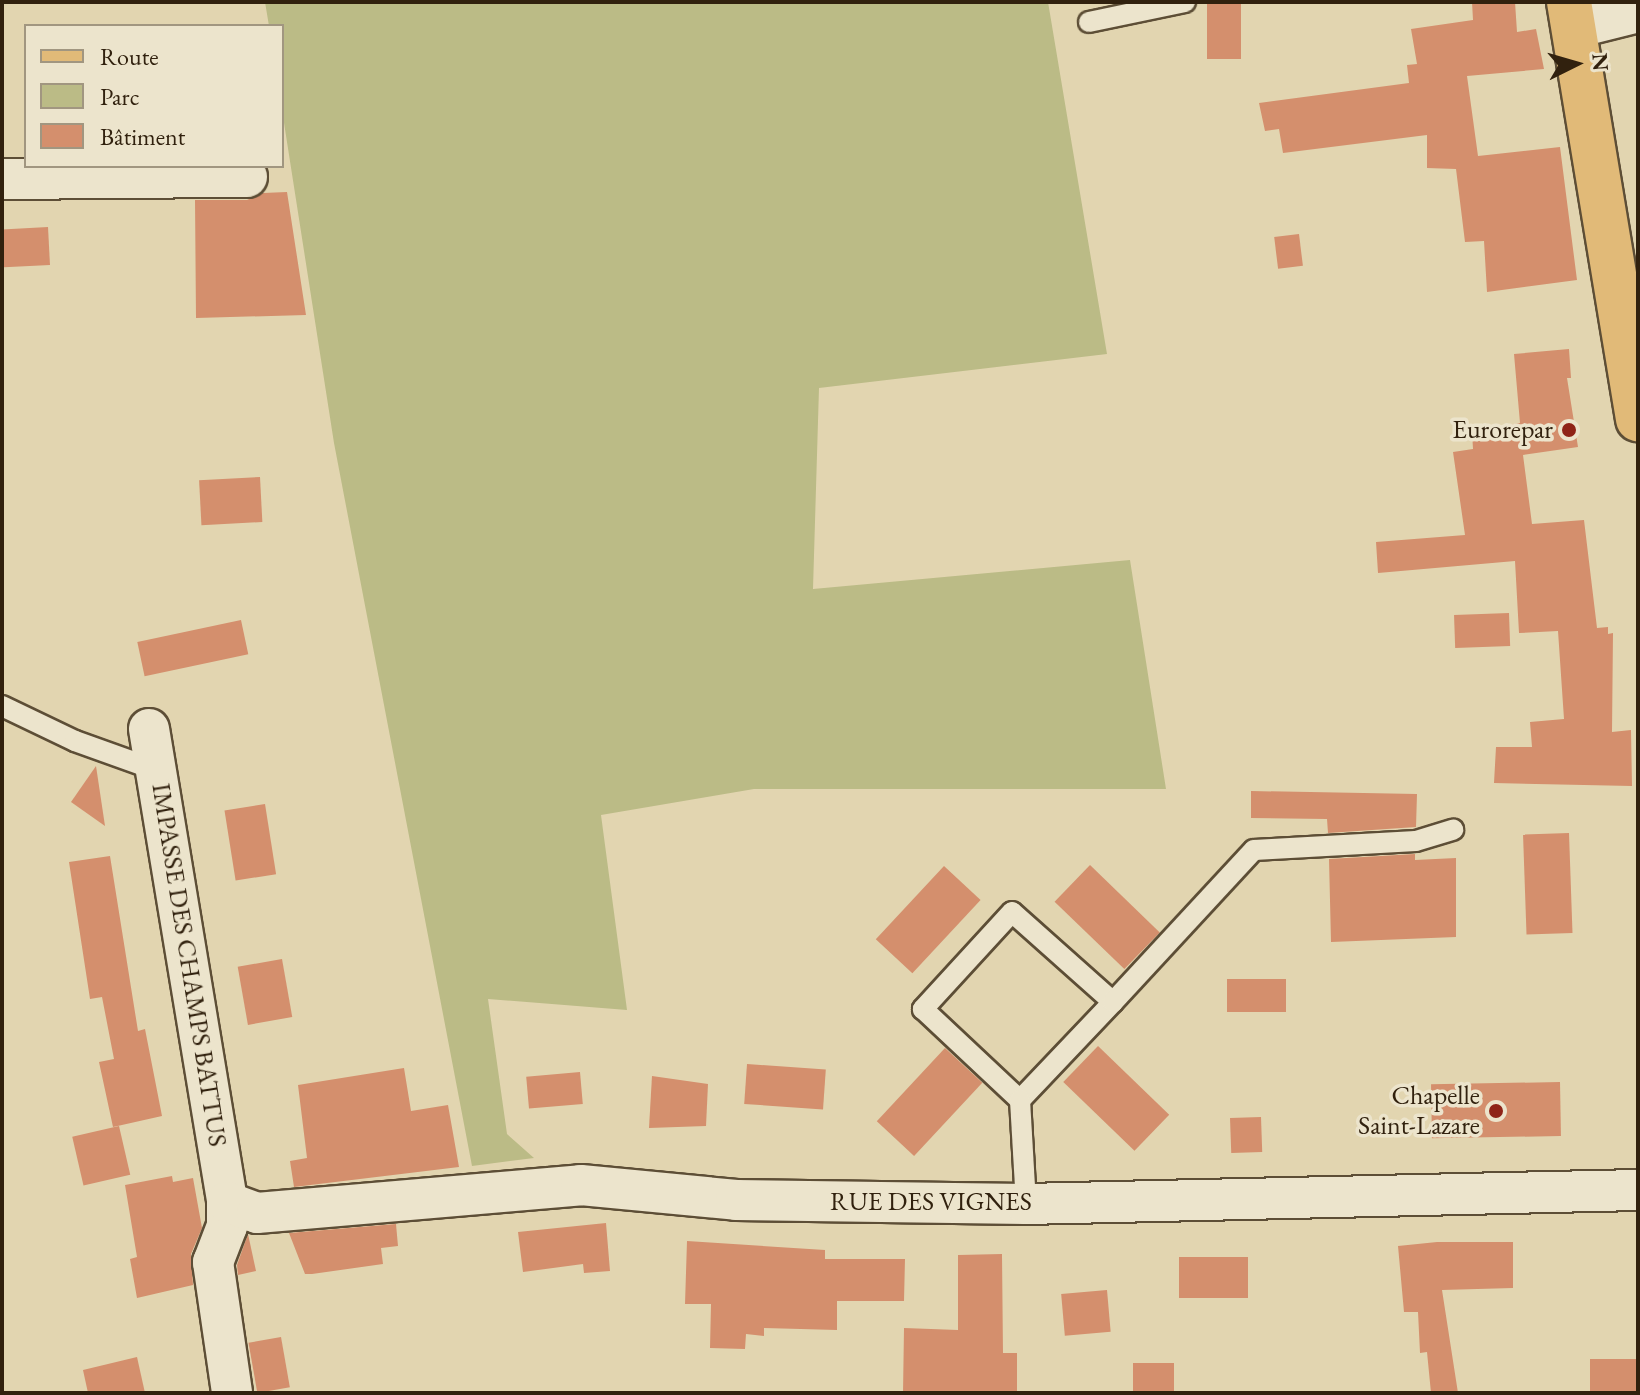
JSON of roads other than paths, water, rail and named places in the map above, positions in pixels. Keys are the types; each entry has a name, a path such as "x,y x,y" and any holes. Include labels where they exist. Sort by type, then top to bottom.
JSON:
{"main road":[{"path":"1572,15 1635,361 1638,419"}],"street":[{"path":"1572,15 1638,12"},
{"path":"2,179 247,177"},
{"name":"IMPASSE DES CHAMPS BATTUS","path":"149,729 227,1202 227,1226 213,1262 232,1393"},
{"name":"RUE DES VIGNES","path":"227,1202 257,1213 581,1185 736,1200 1026,1204 1638,1190"}],"lane":[{"path":"1089,22 1185,2"},
{"path":"2,706 75,741 156,770"},
{"path":"1020,1100 1254,850 1416,841 1453,830"},
{"path":"1026,1204 1020,1100 923,1009 1012,912 1113,1002"}],"place":[{"name":"Eurorepar","path":"1569,430"},
{"name":"Chapelle Saint-Lazare","path":"1496,1111"}]}
